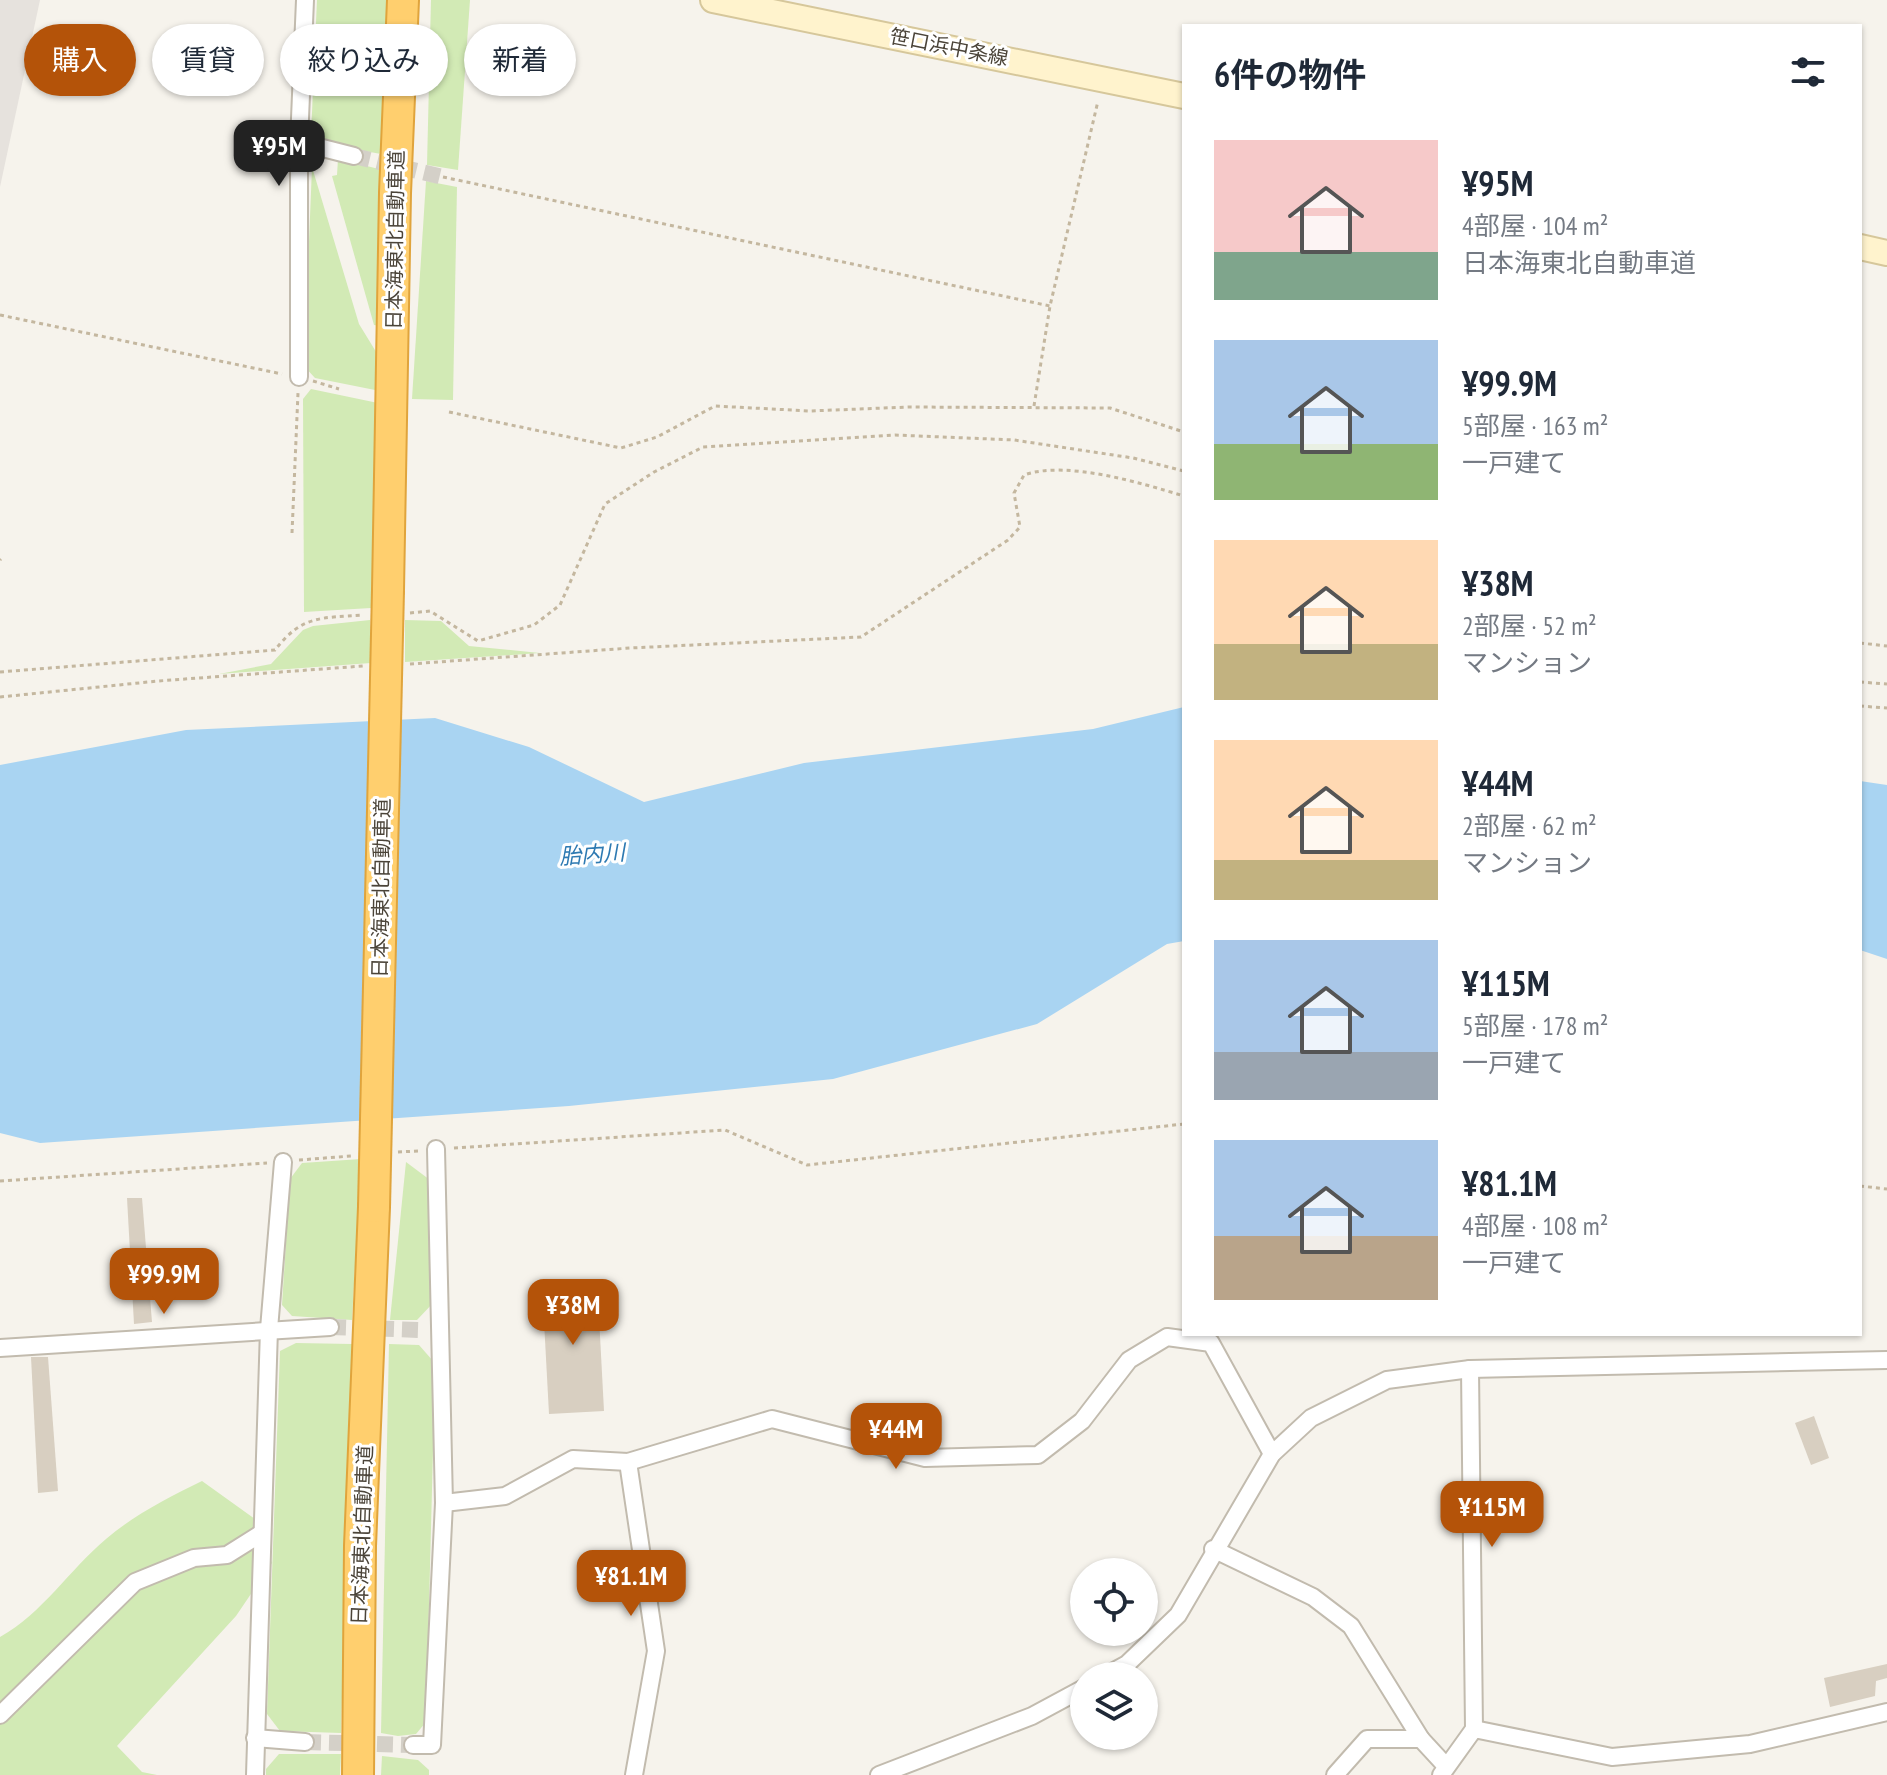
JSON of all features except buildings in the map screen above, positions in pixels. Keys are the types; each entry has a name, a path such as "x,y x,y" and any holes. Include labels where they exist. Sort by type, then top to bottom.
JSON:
{"highway":[{"name":"日本海東北自動車道","path":"358,1775 360,1546 374,1207 402,7"}],"main road":[{"name":"笹口浜中条線","path":"713,0 1104,77 1182,96"},
{"path":"1862,247 1887,253"}],"street":[{"path":"299,377 299,142 305,0"},
{"path":"299,142 354,156"},
{"path":"413,1745 432,1745 444,1503 436,1149"},
{"path":"255,1775 269,1329 283,1162"},
{"path":"0,1348 330,1327"},
{"path":"421,1330 439,1330"},
{"path":"444,1503 505,1496 573,1459 628,1462 772,1419 925,1458 1038,1455 1082,1421 1129,1360 1167,1337 1211,1343 1272,1454"},
{"path":"1129,1662 1178,1615 1213,1549 1272,1454 1311,1418 1387,1380 1470,1369 1887,1360"},
{"path":"1213,1549 1313,1597 1351,1626 1443,1770 1474,1729 1470,1369"},
{"path":"628,1462 656,1651 634,1775"},
{"path":"0,1715 135,1582 194,1558 227,1555 262,1533"},
{"path":"879,1775 1032,1716 1070,1696"},
{"path":"1474,1729 1612,1757 1750,1744 1887,1712"},
{"path":"255,1738 305,1742"},
{"path":"1335,1775 1367,1739 1421,1739"}],"path":[{"path":"1034,406 1050,306 1104,77"},
{"path":"443,177 1050,306"},
{"path":"0,315 299,377 339,389"},
{"path":"292,533 299,377"},
{"path":"449,412 621,448 657,437 715,406 810,411 1034,406 1110,408 1182,431"},
{"path":"0,672 275,650 291,630 314,618 387,606 430,611 478,641 534,625 560,605 605,504 654,472 703,447 895,435 999,439 1133,458 1182,470"},
{"path":"399,665 630,648 861,637 1008,540 1020,527 1014,493 1024,475 1045,468 1144,483 1182,495"},
{"path":"1862,643 1887,646"},
{"path":"0,697 158,681 369,666"},
{"path":"1862,682 1887,684"},
{"path":"1862,706 1887,708"},
{"path":"390,1153 725,1130 807,1165 1182,1124"},
{"path":"0,1181 360,1156"},
{"path":"1862,1186 1887,1189"}],"shaded area":[{"path":"0,0 40,0 35,24 24,24 24,75 0,187"}],"green space":[{"path":"317,0 389,0 388,24 316,24"},
{"path":"431,0 470,0 468,24 464,24 464,85 458,170 427,165 429,96 448,96 448,24 430,24"},
{"path":"313,96 384,96 381,154 315,142 311,135"},
{"path":"338,159 379,169 380,326 374,325 332,176 337,175"},
{"path":"312,167 359,324 378,355 375,390 315,378 304,366"},
{"path":"426,181 457,187 453,400 412,399"},
{"path":"311,389 378,403 371,608 304,612 303,399"},
{"path":"370,620 371,663 219,674 271,664 303,630 313,626"},
{"path":"405,620 441,621 469,646 540,653 405,662"},
{"path":"361,1159 352,1320 292,1316 282,1305 290,1179 302,1163"},
{"path":"406,1162 434,1183 433,1303 417,1320 390,1320"},
{"path":"296,1343 352,1344 341,1733 280,1731 267,1714 280,1351"},
{"path":"389,1344 419,1345 433,1361 435,1373 426,1722 416,1734 398,1736 381,1733"},
{"path":"202,1481 259,1522 272,1563 236,1616 117,1746 142,1772 157,1775 0,1775 0,1637 30,1616 117,1530 152,1507"},
{"path":"279,1754 341,1754 340,1775 266,1775 266,1769"},
{"path":"382,1756 418,1760 429,1770 429,1775 381,1775"}],"water":[{"name":"胎内川","path":"1182,707 1182,941 1167,944 1037,1024 833,1079 569,1106 40,1143 0,1133 0,765 186,730 435,718 529,747 644,802 804,763 1093,729"},
{"path":"1862,781 1887,785 1887,959 1862,951"}],"tunnel":[{"path":"354,156 443,177"},
{"path":"330,1327 421,1330"},
{"path":"305,1742 413,1745"}]}
